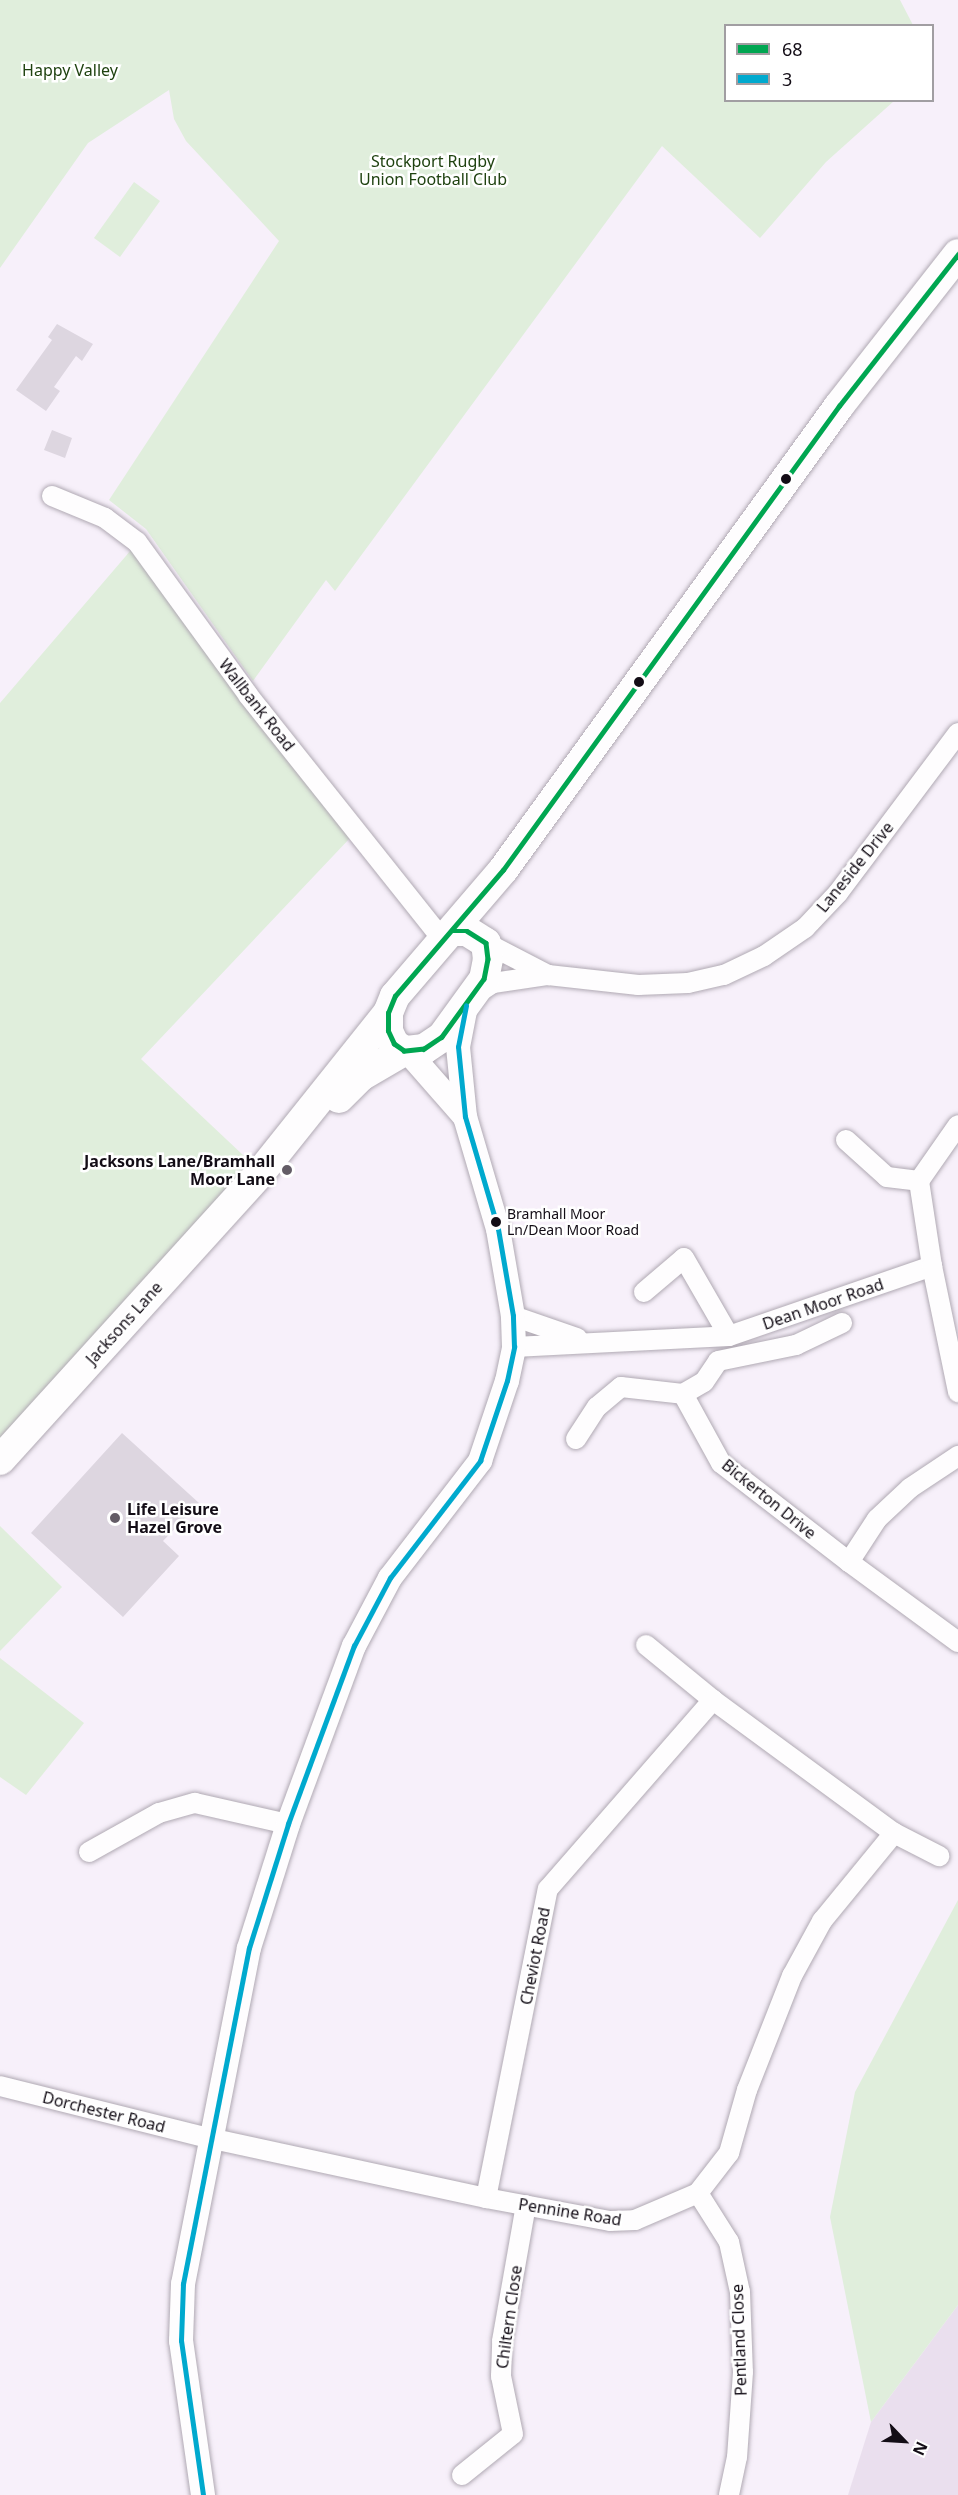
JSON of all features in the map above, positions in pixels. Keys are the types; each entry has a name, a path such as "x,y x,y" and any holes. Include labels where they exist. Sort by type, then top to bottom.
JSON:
{"main road":[{"name":"Jacksons Lane","path":"0,1460 249,1185 388,1013 395,996 503,870 839,406 958,254"},
{"name":"Jacksons Lane","path":"249,1185 360,1076 406,1052 424,1049 442,1037 470,1001 486,969 484,941 503,870"},
{"path":"448,935 467,931 484,941"},
{"path":"388,1013 388,1031 394,1044 406,1052"}],"street":[{"name":"Wallbank Road","path":"52,496 105,518 137,542 248,695 448,935"},
{"name":"Laneside Drive","path":"470,1001 493,983 548,975 638,985 688,983 723,975 764,956 805,928 838,892 958,733"},
{"name":"Laneside Drive","path":"484,941 548,975"},
{"path":"202,2495 181,2341 183,2284 209,2138 249,1948 288,1824 354,1646 377,1597 480,1461 507,1381 513,1347 513,1316 498,1228 465,1117 458,1047 470,1001"},
{"path":"406,1052 465,1117"},
{"path":"958,1125 919,1181 932,1266 958,1392"},
{"path":"846,1140 887,1177 919,1181"},
{"path":"644,1292 684,1258 729,1336"},
{"name":"Dean Moor Road","path":"513,1347 585,1340 729,1336 932,1266"},
{"name":"Dean Moor Road","path":"513,1316 585,1340"},
{"path":"576,1439 597,1407 621,1387 683,1394 704,1382 718,1361 796,1345 842,1323"},
{"name":"Bickerton Drive","path":"683,1394 721,1463 849,1562 958,1641"},
{"path":"849,1562 877,1519 910,1488 958,1456"},
{"path":"646,1645 713,1700 894,1833 939,1856"},
{"name":"Cheviot Road","path":"486,2198 548,1889 713,1700"},
{"path":"89,1852 159,1813 195,1803 288,1824"},
{"name":"Pennine Road","path":"209,2138 486,2198 610,2221 635,2220 698,2193 729,2153 747,2090 792,1976 822,1921 894,1833"},
{"name":"Dorchester Road","path":"0,2086 209,2138"},
{"name":"Pentland Close","path":"698,2193 729,2242 740,2292 743,2372 737,2457 729,2495"},
{"name":"Chiltern Close","path":"462,2475 513,2434 501,2376 502,2341 526,2205"}],"shaded area":[{"path":"958,2305 958,2495 848,2495 871,2422"}],"green space":[{"name":"Stockport Rugby Union Football Club","path":"0,0 900,0 912,24 724,24 724,102 893,102 826,162 760,238 662,146 335,591 326,580 253,681 146,529 109,500 279,241 186,141 174,119 169,90 88,143 0,268"},
{"path":"134,182 160,201 120,257 94,238"},
{"path":"131,550 351,837 141,1059 261,1172 0,1460 0,703"},
{"path":"0,1526 62,1587 0,1651"},
{"path":"0,1658 84,1723 26,1795 0,1777"},
{"path":"958,1900 958,2305 871,2422 830,2217 855,2092"}],"building":[{"path":"57,324 93,344 82,361 76,356 54,387 60,391 46,411 16,390 52,340 48,337"},
{"path":"52,430 72,438 65,458 44,450"},
{"name":"Life Leisure Hazel Grove","path":"122,1433 199,1503 163,1541 179,1556 123,1617 31,1533"}],"transit line":[{"name":"68","path":"453,931 467,931 486,943 488,959 484,979 442,1037 424,1049 404,1051 394,1044 388,1031 388,1013 395,996 503,870 839,406 958,254"},
{"name":"3","path":"203,2495 181,2341 183,2284 249,1948 288,1824 354,1646 390,1578 480,1461 507,1381 514,1347 513,1316 498,1229 465,1117 458,1047 466,1006"}],"place":[{"name":"Jacksons Lane/Bramhall Moor Lane","path":"287,1170"},
{"name":"Bramhall Moor Ln/Dean Moor Road","path":"496,1222"},
{"name":"Life Leisure Hazel Grove","path":"115,1518"}],"park label":[{"name":"Happy Valley","path":"70,70"}]}
